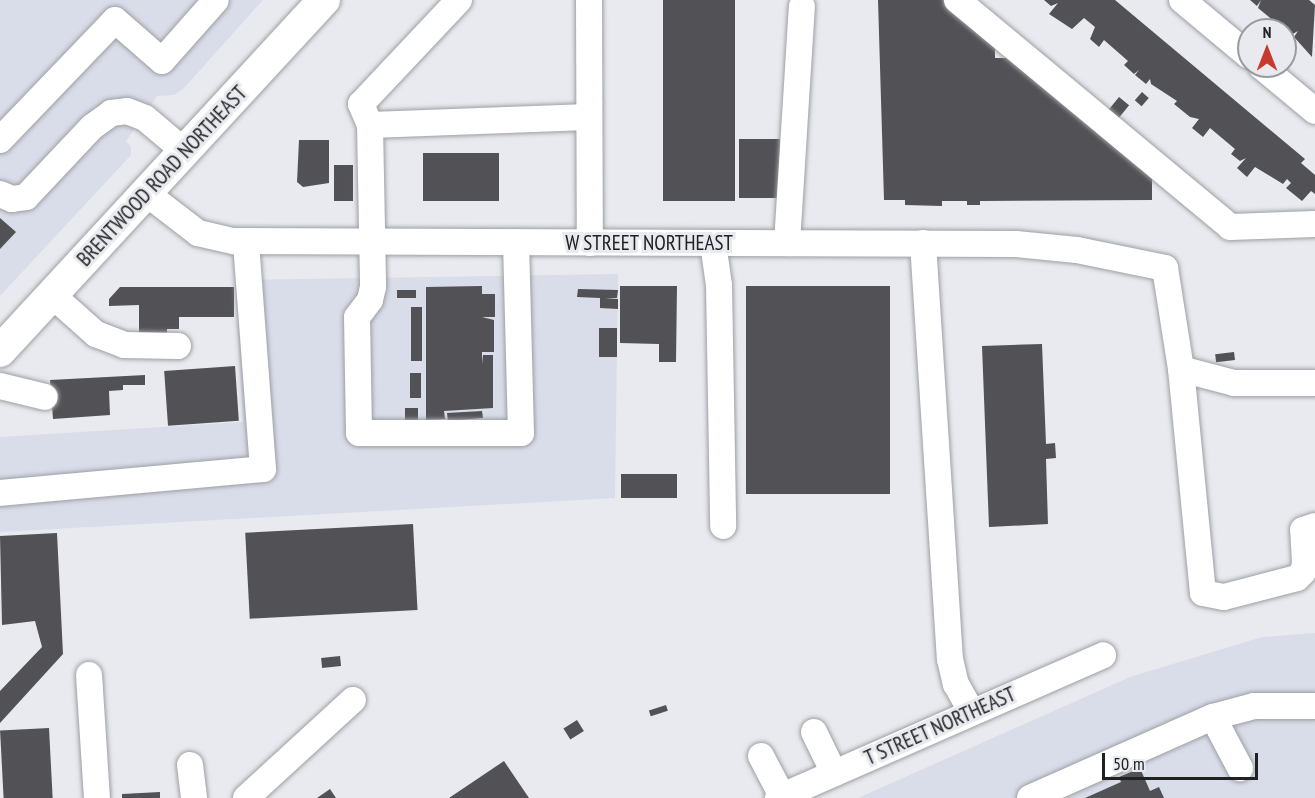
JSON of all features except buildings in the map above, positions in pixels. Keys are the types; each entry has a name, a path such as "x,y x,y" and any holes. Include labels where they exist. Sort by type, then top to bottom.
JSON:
{"main road":[{"name":"BRENTWOOD ROAD NORTHEAST","path":"0,351 324,0"}],"street":[{"path":"0,140 115,20 162,61 216,0"},
{"path":"459,0 360,104 370,125 374,287 370,300 357,317 359,432 521,433 516,242"},
{"path":"589,0 590,243"},
{"path":"957,0 1230,227 1315,224"},
{"path":"1182,0 1237,46"},
{"path":"787,243 802,6"},
{"path":"1275,78 1315,111"},
{"path":"0,194 12,199 26,197 98,121 118,111 145,118 184,152"},
{"path":"370,125 589,117"},
{"name":"W STREET NORTHEAST","path":"146,193 198,233 246,242 923,243 1050,246 1165,268 1181,369"},
{"path":"0,493 263,469 246,242"},
{"path":"713,243 719,285 723,525"},
{"path":"923,243 950,659 956,684 971,711"},
{"path":"52,295 96,334 124,345 178,346"},
{"path":"1315,383 1234,383 1181,369 1203,593 1224,597 1297,578 1303,572 1305,563 1302,530 1315,526"},
{"path":"0,386 45,397"},
{"name":"T STREET NORTHEAST","path":"780,797 971,711 1103,655"},
{"path":"89,675 97,798"},
{"path":"246,798 354,700"},
{"path":"1030,798 1213,717 1254,706 1315,706"},
{"path":"1213,717 1240,768"},
{"path":"814,732 834,773"},
{"path":"761,756 780,797"},
{"path":"190,765 194,798"}],"shaded area":[{"path":"0,0 263,0 184,88 174,95 157,96 126,141 131,147 131,155 0,296"},
{"path":"618,274 615,498 0,532 0,437 243,422 235,280"},
{"path":"1315,633 1315,798 858,798 1130,677 1262,637"}]}
